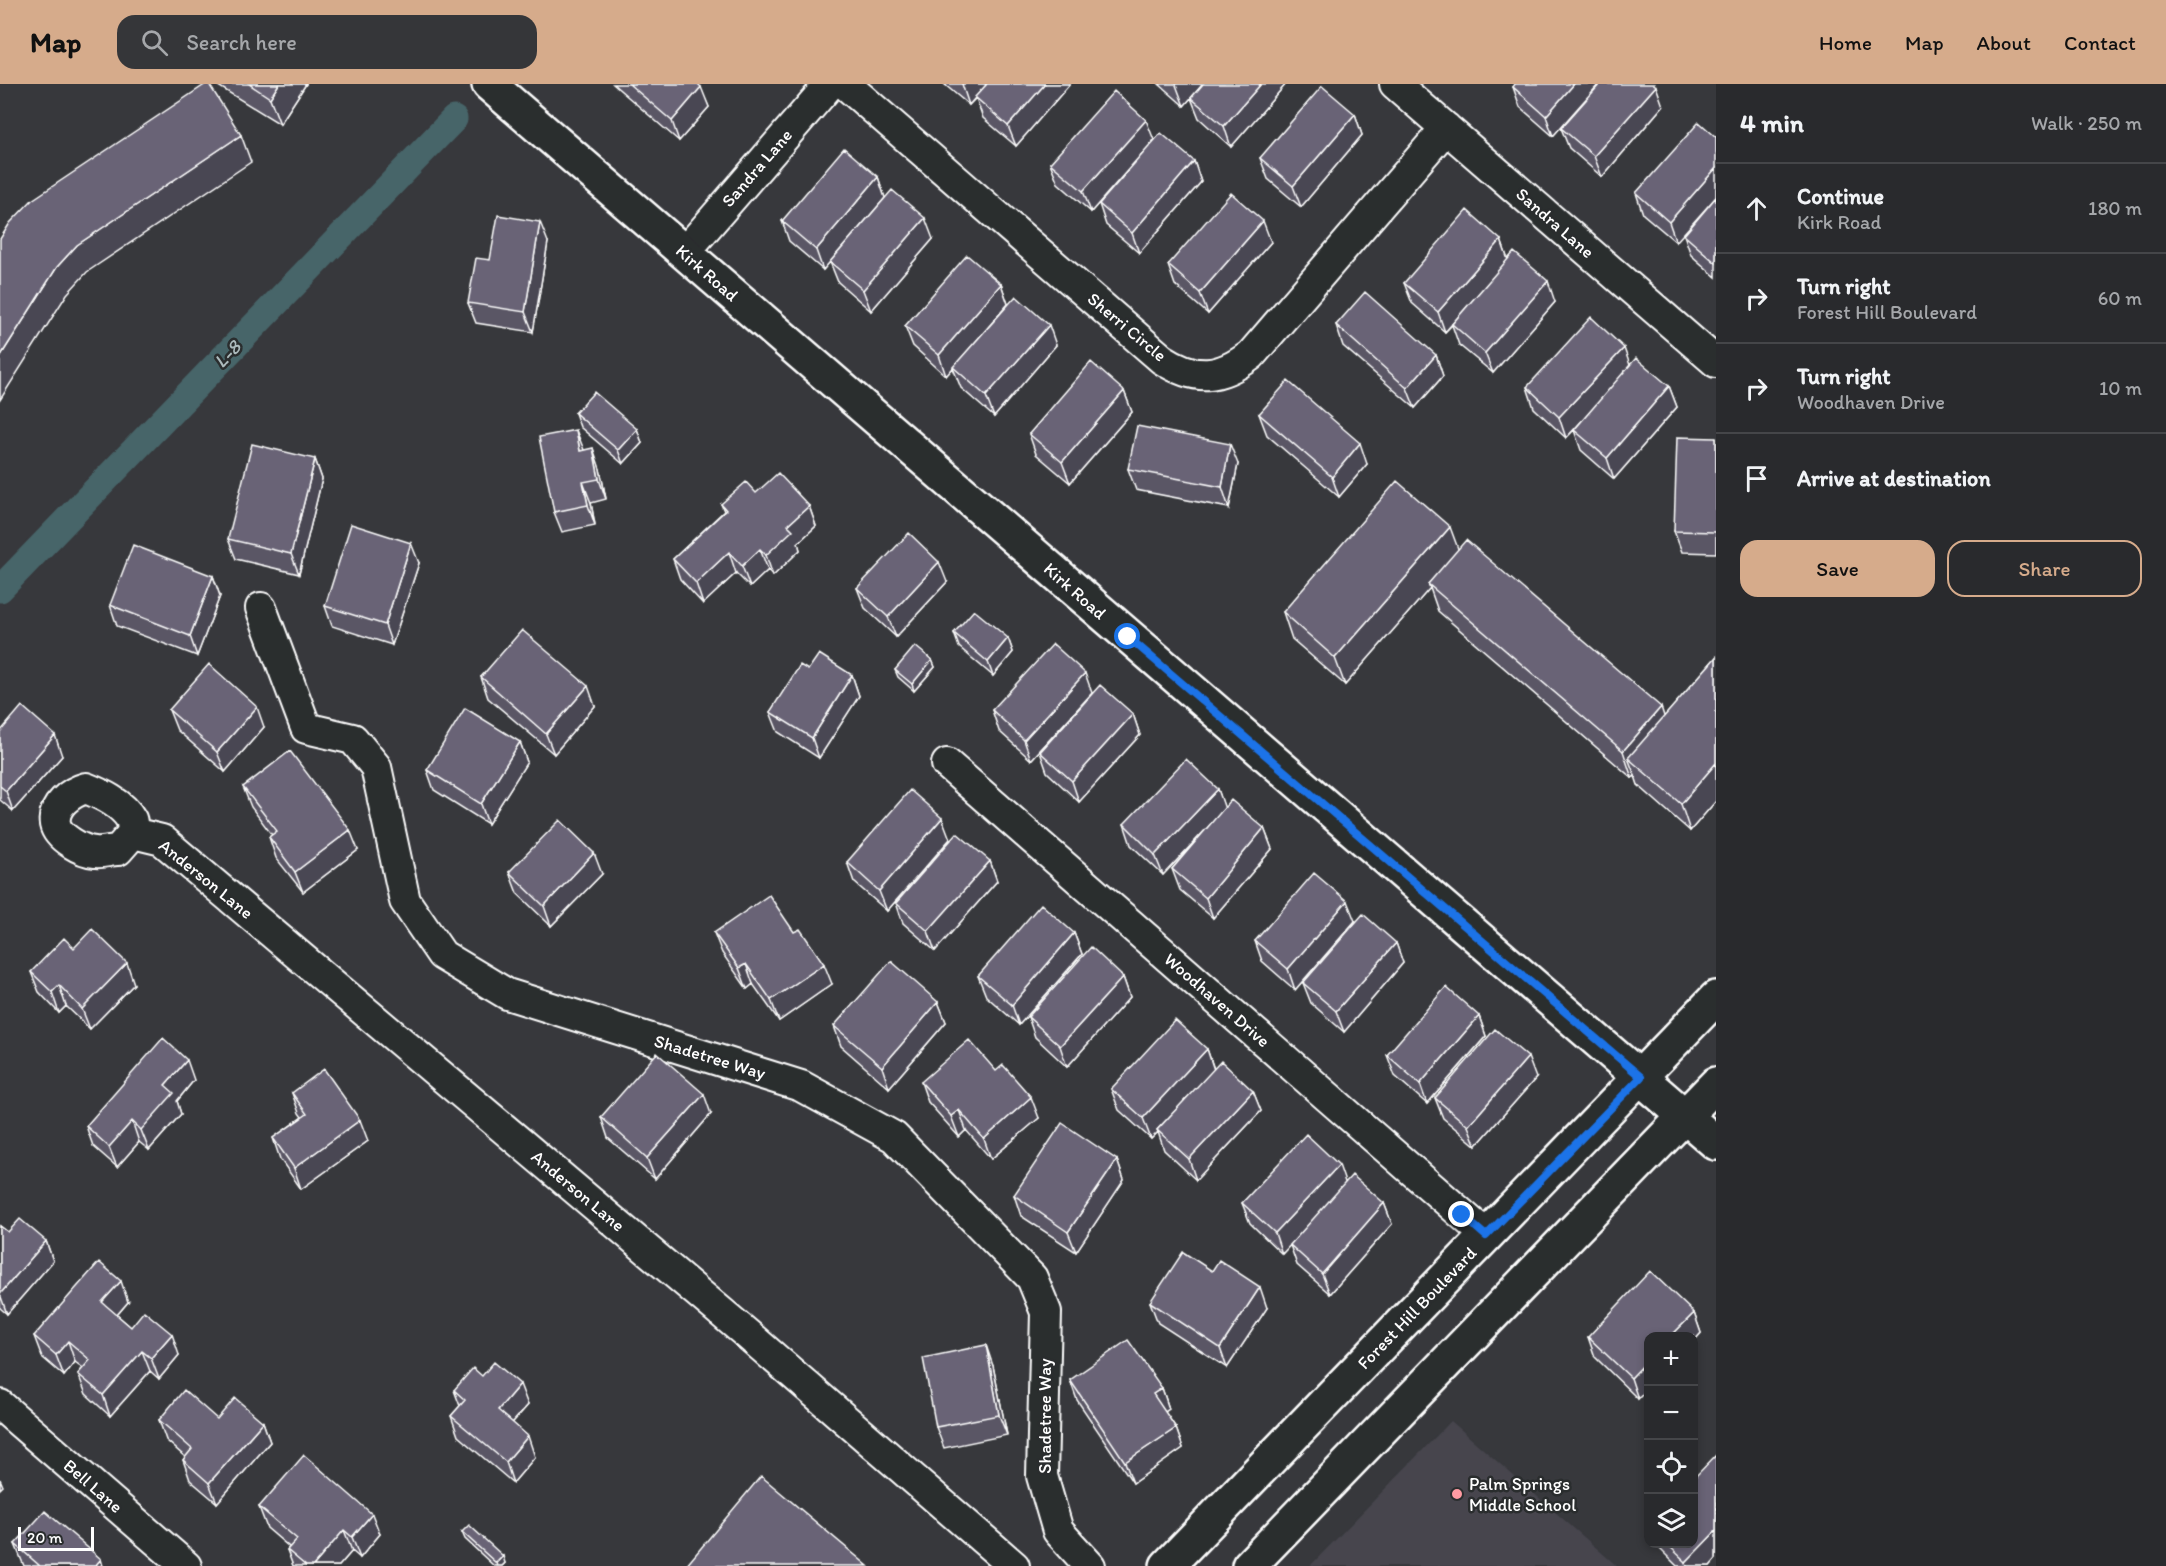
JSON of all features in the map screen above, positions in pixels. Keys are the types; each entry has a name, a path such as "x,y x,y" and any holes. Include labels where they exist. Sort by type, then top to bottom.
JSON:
{"street":[{"name":"Kirk Road","path":"489,84 1716,1143"},
{"name":"Sandra Lane","path":"684,253 830,84"},
{"name":"Sherri Circle","path":"845,84 1162,359 1179,369 1197,374 1217,373 1235,366 1251,354 1446,128"},
{"name":"Sandra Lane","path":"1395,84 1716,362"},
{"name":"Shadetree Way","path":"261,608 306,728 353,739 376,767 405,901 442,955 507,994 801,1086 894,1137 1032,1278 1046,1312 1042,1476 1058,1531 1090,1566"},
{"name":"Woodhaven Drive","path":"947,764 1486,1236"},
{"name":"Anderson Lane","path":"133,833 162,840 747,1334 1014,1566"},
{"name":"Forest Hill Boulevard","path":"1167,1566 1716,998"},
{"path":"1249,1566 1716,1084"},
{"name":"Bell Lane","path":"0,1405 186,1566"}],"shaded area":[{"name":"Palm Springs Middle School","path":"1451,1421 1617,1566 1310,1566"}],"building":[{"path":"209,84 241,135 77,245 57,267 0,357 0,239 10,223 32,200"},
{"path":"249,84 279,84 270,98"},
{"path":"629,84 698,84 701,87 672,121"},
{"path":"987,84 1045,84 1008,126 975,97"},
{"path":"1203,84 1261,84 1224,126 1191,98"},
{"path":"1515,84 1574,84 1546,116 1513,87"},
{"path":"1600,84 1654,84 1656,86 1594,156 1561,128"},
{"path":"1322,86 1355,114 1293,186 1260,158"},
{"path":"1114,91 1146,120 1083,191 1050,163"},
{"path":"1699,122 1716,137 1716,168 1669,222 1636,193"},
{"path":"1161,133 1194,161 1132,233 1099,204"},
{"path":"844,148 878,177 816,250 782,221"},
{"path":"892,190 925,218 863,290 830,262"},
{"path":"1231,193 1263,221 1200,293 1168,265"},
{"path":"1716,197 1716,263 1684,235"},
{"path":"1467,210 1501,240 1438,312 1404,283"},
{"path":"498,215 540,222 525,312 468,303 476,258 490,260"},
{"path":"1514,252 1548,281 1485,353 1452,324"},
{"path":"967,255 1001,284 939,355 905,326"},
{"path":"1365,292 1436,355 1407,388 1336,325"},
{"path":"1016,296 1049,325 986,396 953,367"},
{"path":"1591,317 1624,348 1559,417 1527,387"},
{"path":"1636,358 1669,386 1607,458 1574,430"},
{"path":"1091,362 1124,391 1062,462 1029,434"},
{"path":"1288,381 1360,443 1332,477 1259,414"},
{"path":"594,392 637,429 618,450 575,413"},
{"path":"1137,426 1230,444 1222,487 1128,469"},
{"path":"576,430 580,451 593,448 599,479 583,482 588,505 554,512 539,437"},
{"path":"1677,437 1716,438 1716,532 1674,531"},
{"path":"252,444 315,459 291,554 228,539"},
{"path":"778,473 809,506 788,525 793,530 766,555 760,549 742,566 729,552 696,583 673,559 726,510 721,504 746,482 756,493"},
{"path":"1397,481 1450,527 1335,658 1283,612"},
{"path":"351,524 411,543 385,625 325,606"},
{"path":"909,533 939,562 888,617 857,588"},
{"path":"1466,540 1661,707 1623,751 1428,584"},
{"path":"133,545 213,576 190,636 110,605"},
{"path":"974,610 1008,638 988,662 954,633"},
{"path":"522,630 588,686 546,734 481,677"},
{"path":"1053,644 1085,673 1024,740 992,710"},
{"path":"915,646 932,660 912,684 895,670"},
{"path":"819,654 852,675 812,738 770,712 800,665 808,670"},
{"path":"1716,657 1716,763 1681,804 1628,758"},
{"path":"209,664 257,707 217,752 169,710"},
{"path":"1100,685 1133,714 1072,781 1040,752"},
{"path":"22,706 55,735 6,791 0,786 0,732"},
{"path":"465,708 520,742 481,804 427,770"},
{"path":"290,751 350,830 295,872 269,837 277,831 243,787"},
{"path":"1186,759 1218,789 1155,855 1124,824"},
{"path":"910,790 942,818 879,891 847,862"},
{"path":"1231,800 1264,828 1206,898 1172,869"},
{"path":"560,820 594,853 544,906 509,872"},
{"path":"957,833 990,861 928,931 896,903"},
{"path":"1314,873 1347,901 1288,969 1255,941"},
{"path":"769,895 794,932 800,929 824,964 771,1000 746,964 739,968 714,933"},
{"path":"1041,904 1074,933 1012,1005 978,976"},
{"path":"1363,914 1396,943 1336,1011 1303,983"},
{"path":"92,929 127,963 82,1009 59,985 52,992 31,972 64,938 74,948"},
{"path":"1091,947 1123,977 1060,1046 1028,1017"},
{"path":"891,961 938,1002 882,1067 834,1026"},
{"path":"1446,987 1479,1016 1420,1084 1387,1055"},
{"path":"1175,1020 1207,1049 1143,1118 1111,1089"},
{"path":"1495,1029 1528,1057 1468,1126 1435,1098"},
{"path":"163,1038 187,1060 165,1085 174,1093 141,1130 132,1121 109,1147 86,1126"},
{"path":"969,1040 996,1071 1003,1065 1031,1097 984,1139 959,1110 951,1116 921,1082"},
{"path":"657,1053 704,1094 647,1158 601,1117"},
{"path":"1221,1061 1253,1091 1189,1159 1157,1130"},
{"path":"324,1069 360,1120 294,1168 273,1138 307,1114 292,1093"},
{"path":"1062,1123 1117,1160 1068,1232 1014,1195"},
{"path":"1306,1134 1339,1165 1275,1233 1242,1203"},
{"path":"1352,1175 1384,1203 1322,1274 1290,1245"},
{"path":"20,1219 46,1241 0,1294 0,1226 8,1232"},
{"path":"1183,1252 1212,1271 1219,1260 1260,1287 1220,1348 1150,1302"},
{"path":"99,1262 121,1281 102,1302 131,1327 144,1311 172,1334 151,1358 142,1351 103,1395 78,1374 90,1360 68,1341 56,1355 34,1336"},
{"path":"1650,1271 1694,1313 1675,1332 1644,1332 1644,1364 1631,1378 1588,1337"},
{"path":"1128,1340 1162,1388 1153,1394 1176,1428 1125,1462 1070,1380"},
{"path":"986,1345 999,1415 936,1427 923,1358"},
{"path":"494,1362 520,1384 498,1410 528,1436 506,1462 451,1416 465,1400 454,1390 473,1368 482,1376"},
{"path":"184,1390 217,1419 235,1398 263,1422 209,1483 183,1460 192,1449 159,1420"},
{"path":"304,1455 372,1514 352,1537 344,1530 313,1566 306,1566 287,1550 297,1539 259,1507"},
{"path":"1716,1455 1716,1531 1686,1562 1671,1548 1698,1548 1698,1474"},
{"path":"761,1476 868,1566 686,1566"},
{"path":"45,1511 101,1559 95,1566 40,1566 15,1544"},
{"path":"469,1525 503,1556 496,1563 462,1532"}],"waterway":[{"name":"L-8","path":"0,589 454,119"}],"place":[{"name":"Palm Springs Middle School","path":"1457,1494"}],"route":[{"path":"1128,637 1641,1077 1486,1236 1462,1215"}]}
